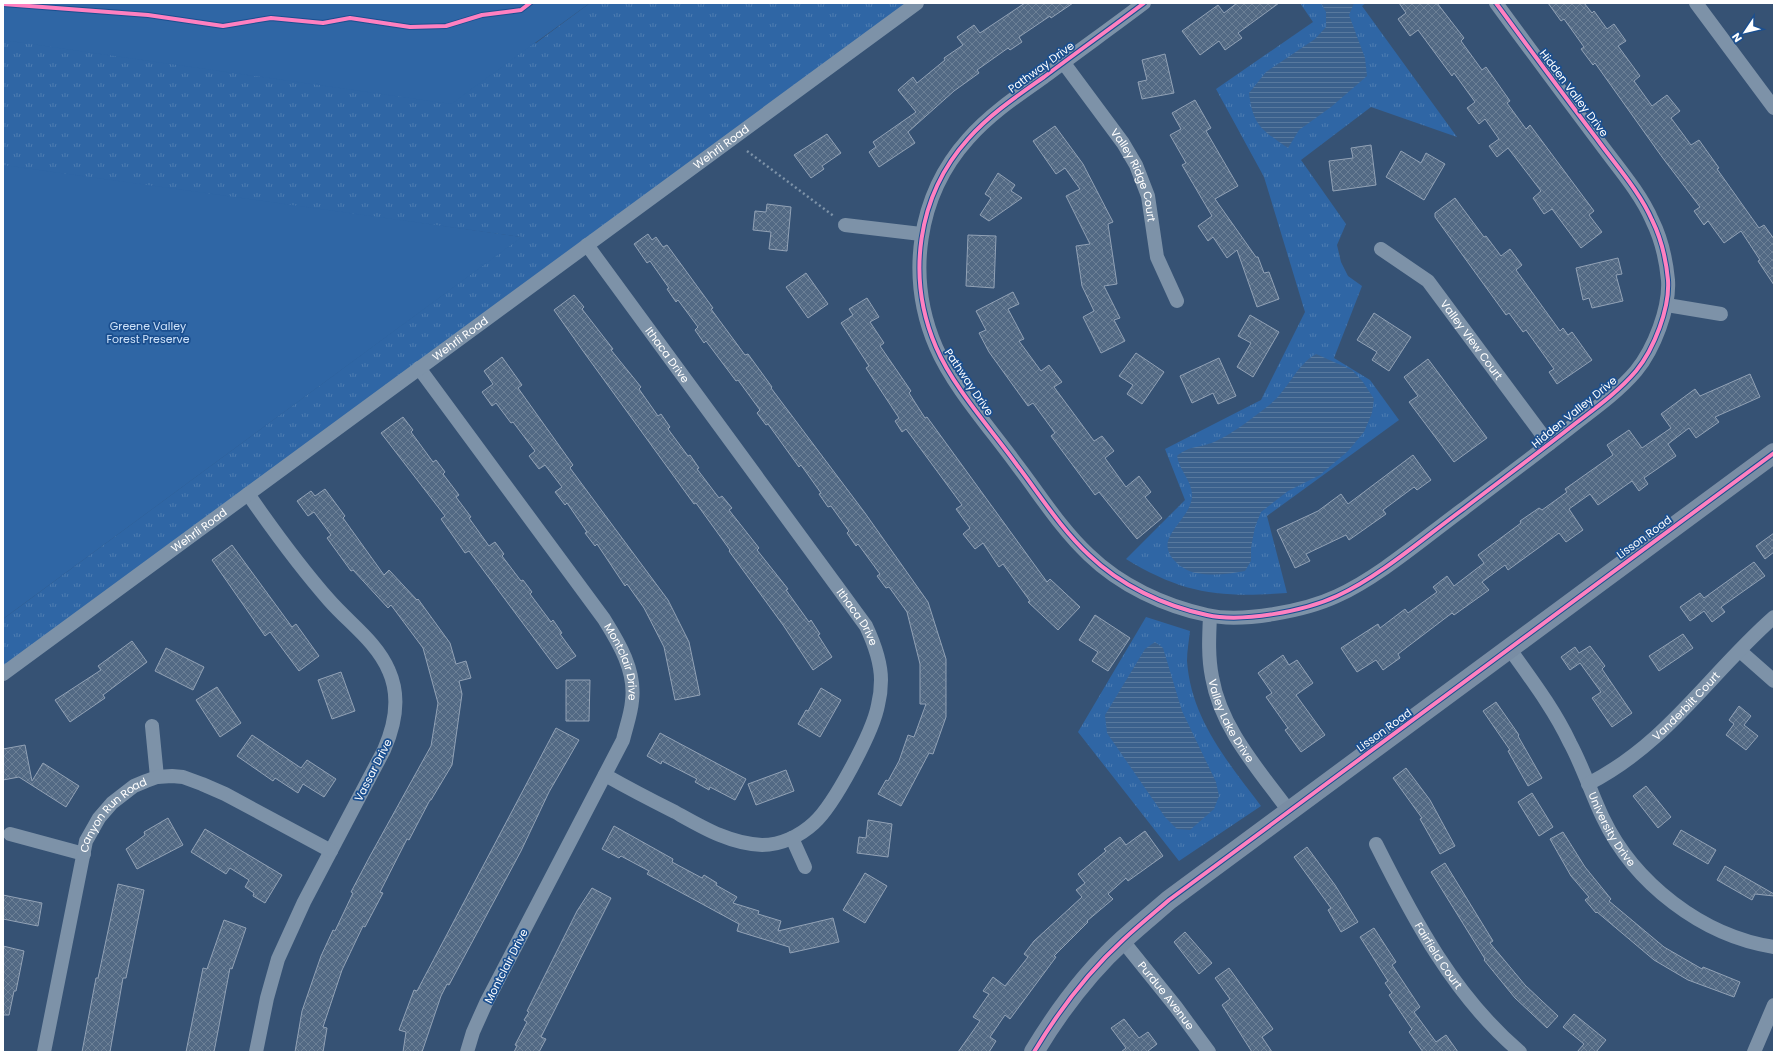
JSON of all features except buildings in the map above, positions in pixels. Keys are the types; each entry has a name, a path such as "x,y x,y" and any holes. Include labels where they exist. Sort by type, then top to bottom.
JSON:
{"street":[{"name":"Wehrli Road","path":"3,674 917,3"},
{"name":"Pathway Drive","path":"1144,3 995,112 966,141 953,158 937,186 921,234 919,274 921,296 927,322 936,348 959,387 1064,528 1101,566 1144,594 1164,602 1210,616"},
{"name":"Hidden Valley Drive","path":"1210,616 1272,614 1303,608 1336,596 1352,588 1392,561 1615,393 1634,374 1650,348 1666,305 1668,282 1662,244 1650,213 1616,164 1496,3"},
{"path":"1696,3 1774,108"},
{"name":"Valley Ridge Court","path":"1063,62 1123,143 1136,165 1148,196 1158,257 1177,301"},
{"path":"845,225 921,234"},
{"name":"Ithaca Drive","path":"587,245 866,626 877,652 881,680 878,705 870,730 829,805 814,823 792,838 763,845 732,840 708,830 605,775"},
{"name":"Valley View Court","path":"1381,249 1428,281 1549,444"},
{"path":"1666,305 1721,314"},
{"name":"Montclair Drive","path":"419,368 621,645 631,679 633,700 623,740 486,1003 473,1032 467,1052"},
{"name":"Lisson Road","path":"1034,1052 1076,990 1122,940 1169,900 1774,453"},
{"name":"Vassar Drive","path":"248,494 302,569 375,648 390,672 396,697 392,731 384,750 304,902 278,959 267,998 256,1052"},
{"name":"Valley Lake Drive","path":"1210,616 1210,659 1212,678 1225,718 1249,756 1289,810"},
{"name":"Vanderbilt Court","path":"1588,784 1622,764 1659,735 1774,617"},
{"name":"University Drive","path":"1509,648 1540,690 1559,721 1604,819 1623,851 1654,887 1686,911 1713,927 1743,939 1774,947"},
{"path":"1740,651 1774,681"},
{"path":"152,726 157,777"},
{"name":"Canyon Run Road","path":"44,1052 86,841 99,818 112,803 134,786 157,777 183,778 202,784 331,851"},
{"path":"10,834 84,854"},
{"path":"792,838 805,867"},
{"name":"Fairfield Court","path":"1376,844 1398,890 1450,977 1492,1027 1520,1052"},
{"name":"Purdue Avenue","path":"1122,940 1181,1013 1208,1052"},
{"path":"1754,1052 1774,1005"}],"path":[{"path":"747,151 845,225"}],"green space":[{"path":"3,3 536,43 590,3 917,3 3,674 3,619 521,237 402,221 3,458"},
{"path":"3,3 590,3 451,104 3,40"},
{"path":"1300,3 1366,3 1362,6 1457,137 1371,107 1301,160 1346,224 1337,245 1341,262 1348,276 1362,286 1334,358 1370,380 1399,420 1267,516 1287,593 1242,595 1222,594 1203,591 1166,580 1126,559 1185,500 1165,449 1261,400 1305,312 1264,177 1216,89 1313,22"},
{"name":"Greene Valley Forest Preserve","path":"3,165 522,237 3,619"},
{"path":"1146,617 1190,631 1187,661 1190,682 1203,721 1224,756 1261,806 1179,861 1078,732"}],"shaded area":[{"path":"1321,3 1354,3 1349,15 1365,58 1367,76 1331,107 1299,130 1288,148 1260,126 1253,113 1249,93 1266,72 1315,39 1326,27 1326,12"},
{"path":"1316,354 1352,370 1363,382 1374,399 1372,413 1364,432 1348,451 1320,475 1288,491 1261,512 1255,527 1251,548 1251,561 1245,571 1221,574 1203,574 1192,572 1181,566 1169,552 1168,541 1170,535 1189,508 1192,495 1190,485 1180,466 1177,456 1191,448 1214,442 1249,421 1275,400 1302,365"},
{"path":"1155,642 1163,648 1182,711 1216,782 1219,796 1214,809 1190,830 1177,829 1165,817 1107,733 1105,715 1145,649"}],"cycle path":[{"path":"3,4 148,15 223,26 271,18 323,23 350,18 410,27 446,26 482,15 521,10 530,3"},
{"path":"1144,3 995,113 976,130 951,161 937,186 928,211 922,238 919,265 921,293 927,320 936,347 952,377 973,408 1007,451 1051,512 1079,545 1114,576 1159,600 1207,615 1238,618 1291,611 1324,601 1353,588 1385,568 1608,398 1636,371 1643,362 1655,340 1664,315 1668,291 1668,280 1663,249 1652,220 1641,199 1627,178 1496,3"},
{"path":"1034,1052 1063,1007 1098,965 1110,952 1169,900 1774,453"}]}
